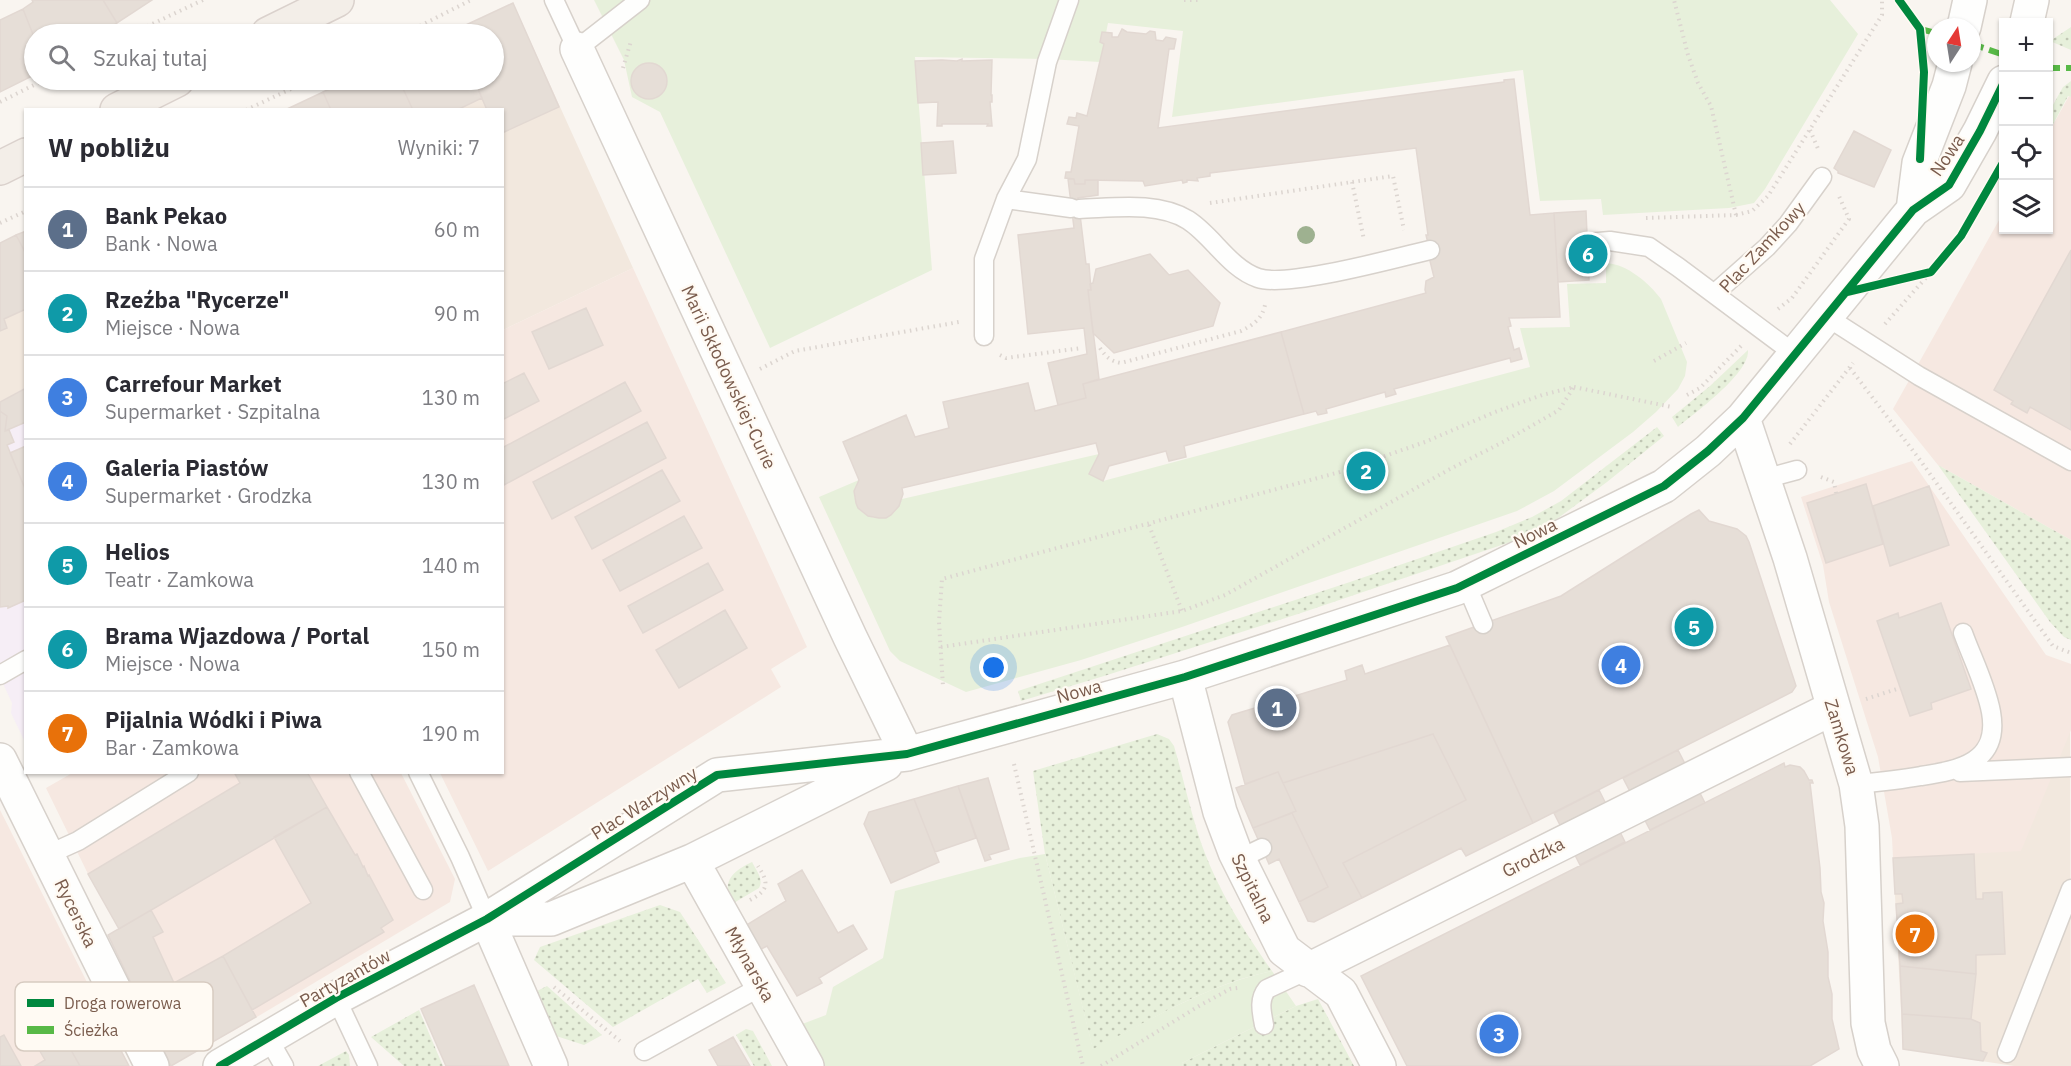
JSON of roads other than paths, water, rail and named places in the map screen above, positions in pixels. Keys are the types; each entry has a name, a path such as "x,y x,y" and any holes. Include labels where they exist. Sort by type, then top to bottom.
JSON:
{"main road":[{"path":"288,24 337,0"},
{"path":"121,108 157,90"},
{"path":"0,168 24,156"}],"street":[{"path":"1966,18 1970,0"},
{"path":"2028,18 2032,0"},
{"name":"Marii Skłodowskiej-Curie","path":"577,49 844,626 907,754"},
{"name":"Nowa","path":"1913,210 1919,163 1953,72"},
{"name":"Nowa","path":"907,754 1185,677 1466,584 1664,486 1708,452 1743,418 1913,210 1948,185 1980,131 1999,92"},
{"name":"Zamkowa","path":"1743,418 1793,568 1856,784 1862,826 1868,1023 1874,1050 1882,1066"},
{"name":"Szpitalna","path":"1185,677 1220,812 1250,854 1284,950 1341,993 1379,1066"},
{"name":"Grodzka","path":"1308,970 1833,708"},
{"path":"551,1066 487,919 551,919 692,861 907,754"},
{"name":"Plac Warzywny","path":"487,919 717,776 907,754"},
{"name":"Rycerska","path":"0,760 110,982"},
{"path":"749,773 769,784 776,793 776,808 768,824"},
{"name":"Młynarska","path":"692,861 807,1066"},
{"name":"Partyzantów","path":"220,1066 336,998 487,919"},
{"name":"Rycerska","path":"145,1051 152,1066"}],"lane":[{"name":"Marii Skłodowskiej-Curie","path":"554,0 577,49"},
{"path":"577,49 640,0"},
{"path":"984,336 984,259 1006,199 1027,159 1047,62 1069,0"},
{"name":"Plac Zamkowy","path":"1796,355 1715,293 1767,247 1788,224 1822,177"},
{"path":"1006,199 1075,208 1169,211 1188,220 1243,270 1269,281 1307,277 1430,250"},
{"path":"1587,243 1610,241 1649,248 1715,293"},
{"path":"1827,317 1919,376 2071,461"},
{"path":"1764,479 1797,470"},
{"path":"1466,584 1483,624"},
{"path":"1946,772 1974,762 1984,753 1992,730 1991,712 1963,633"},
{"path":"0,675 24,661"},
{"path":"1856,784 1946,772 2071,767"},
{"path":"47,855 78,841 186,774"},
{"path":"360,774 423,890"},
{"path":"419,774 460,857 487,919"},
{"path":"2007,1053 2071,889"},
{"name":"Grodzka","path":"1264,1025 1261,1003 1263,993 1308,970"},
{"path":"644,1051 762,986"},
{"path":"336,998 368,1066"},
{"path":"268,1038 285,1066"}],"place":[{"name":"Brama Wjazdowa / Portal","path":"1588,254"},
{"name":"Rzeźba \"Rycerze\"","path":"1366,471"},
{"name":"Helios","path":"1694,627"},
{"name":"Galeria Piastów","path":"1621,665"},
{"name":"Bank Pekao","path":"1277,708"},
{"name":"Pijalnia Wódki i Piwa","path":"1915,934"},
{"name":"Carrefour Market","path":"1499,1034"}]}
